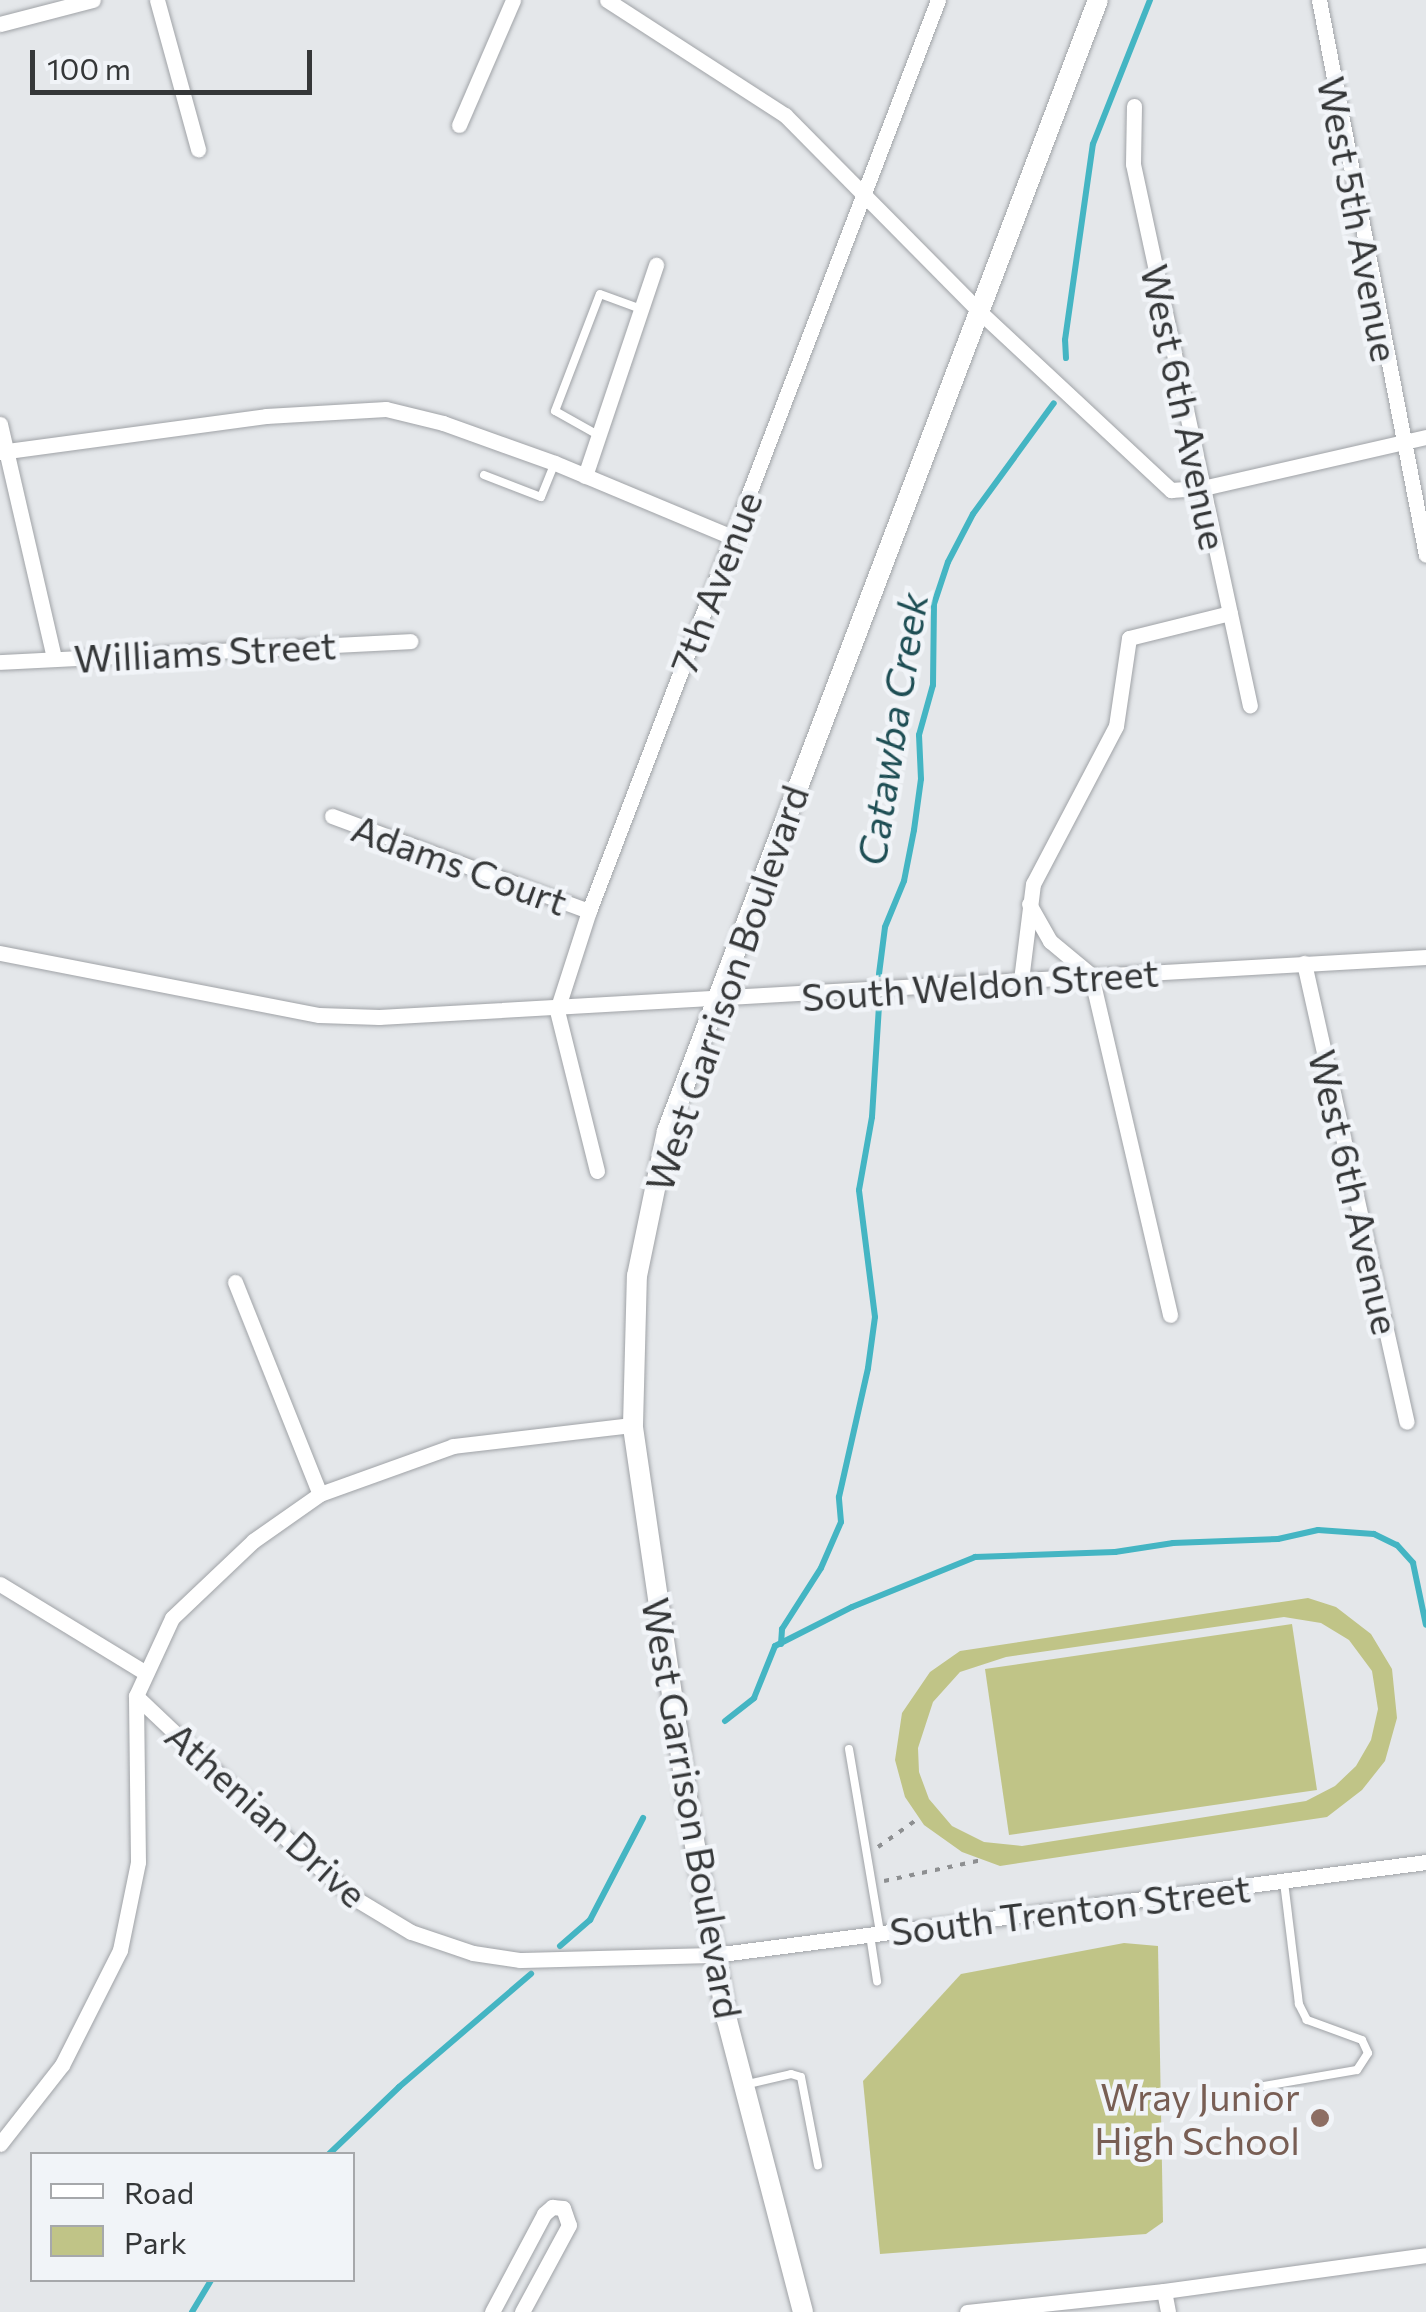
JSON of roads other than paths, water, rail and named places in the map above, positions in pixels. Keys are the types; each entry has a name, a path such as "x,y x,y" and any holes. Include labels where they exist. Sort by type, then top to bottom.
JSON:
{"main road":[{"name":"West Garrison Boulevard","path":"803,2312 743,2086 714,1955 633,1425 632,1321 647,1217 667,1132 1098,0"}],"street":[{"path":"0,24 93,0"},
{"path":"158,0 198,149"},
{"path":"459,125 514,0"},
{"path":"607,0 638,7 786,116 981,313 1163,485 1179,492 1203,488 1426,437"},
{"name":"7th Avenue","path":"556,1010 589,912 938,0"},
{"name":"West 5th Avenue","path":"1318,0 1426,556"},
{"name":"West 6th Avenue","path":"1134,106 1133,164 1250,706"},
{"path":"585,476 656,264"},
{"path":"4,452 266,416 386,408 443,422 555,463 732,537"},
{"path":"0,424 54,658"},
{"path":"1021,980 1028,900 1042,863 1116,726 1128,638 1230,613"},
{"name":"Williams Street","path":"0,662 410,642"},
{"name":"Adams Court","path":"332,816 589,912"},
{"path":"1028,900 1050,941 1090,975 1170,1315"},
{"name":"South Weldon Street","path":"0,953 319,1015 422,1016 1426,957"},
{"name":"West 6th Avenue","path":"1304,964 1407,1422"},
{"path":"556,1010 596,1171"},
{"path":"235,1282 320,1494"},
{"name":"Athenian Drive","path":"633,1425 452,1446 320,1494 254,1542 172,1618 136,1696 296,1848 356,1899 411,1932 474,1953 520,1960 714,1955"},
{"path":"0,1584 146,1673"},
{"path":"0,2144 62,2065 120,1950 138,1862 136,1696"},
{"name":"South Trenton Street","path":"714,1955 1426,1862"},
{"path":"492,2312 544,2214 552,2208 563,2208 569,2225 522,2312"},
{"path":"967,2312 1164,2291 1426,2255"},
{"path":"1164,2291 1168,2312"}],"lane":[{"path":"598,435 556,412 600,294 641,309"},
{"path":"484,475 541,497 555,463"},
{"path":"849,1749 872,1884 877,1981"},
{"path":"1264,2086 1357,2070 1366,2063 1368,2053 1362,2040 1346,2031 1307,2020 1298,2004 1284,1881"},
{"path":"743,2086 791,2074 801,2077 818,2165"}],"waterway":[{"name":"Catawba Creek","path":"1066,358 1065,340 1093,144 1150,0"},
{"name":"Catawba Creek","path":"879,974 885,927 904,881 914,830 921,779 919,735 933,685 934,604 948,562 973,514 1054,403"},
{"name":"Catawba Creek","path":"781,1644 782,1629 821,1568 841,1522 839,1497 868,1368 875,1317 859,1190 872,1117 879,1005"},
{"path":"725,1721 754,1698 775,1646 852,1607 975,1557 1115,1552 1173,1543 1278,1539 1318,1530 1374,1534 1397,1545 1413,1563 1426,1625"},
{"name":"Catawba Creek","path":"560,1946 590,1920 643,1818"},
{"name":"Catawba Creek","path":"331,2152 399,2087 531,1974"},
{"name":"Catawba Creek","path":"192,2312 210,2282"}],"place":[{"name":"Wray Junior High School","path":"1320,2118"}]}
